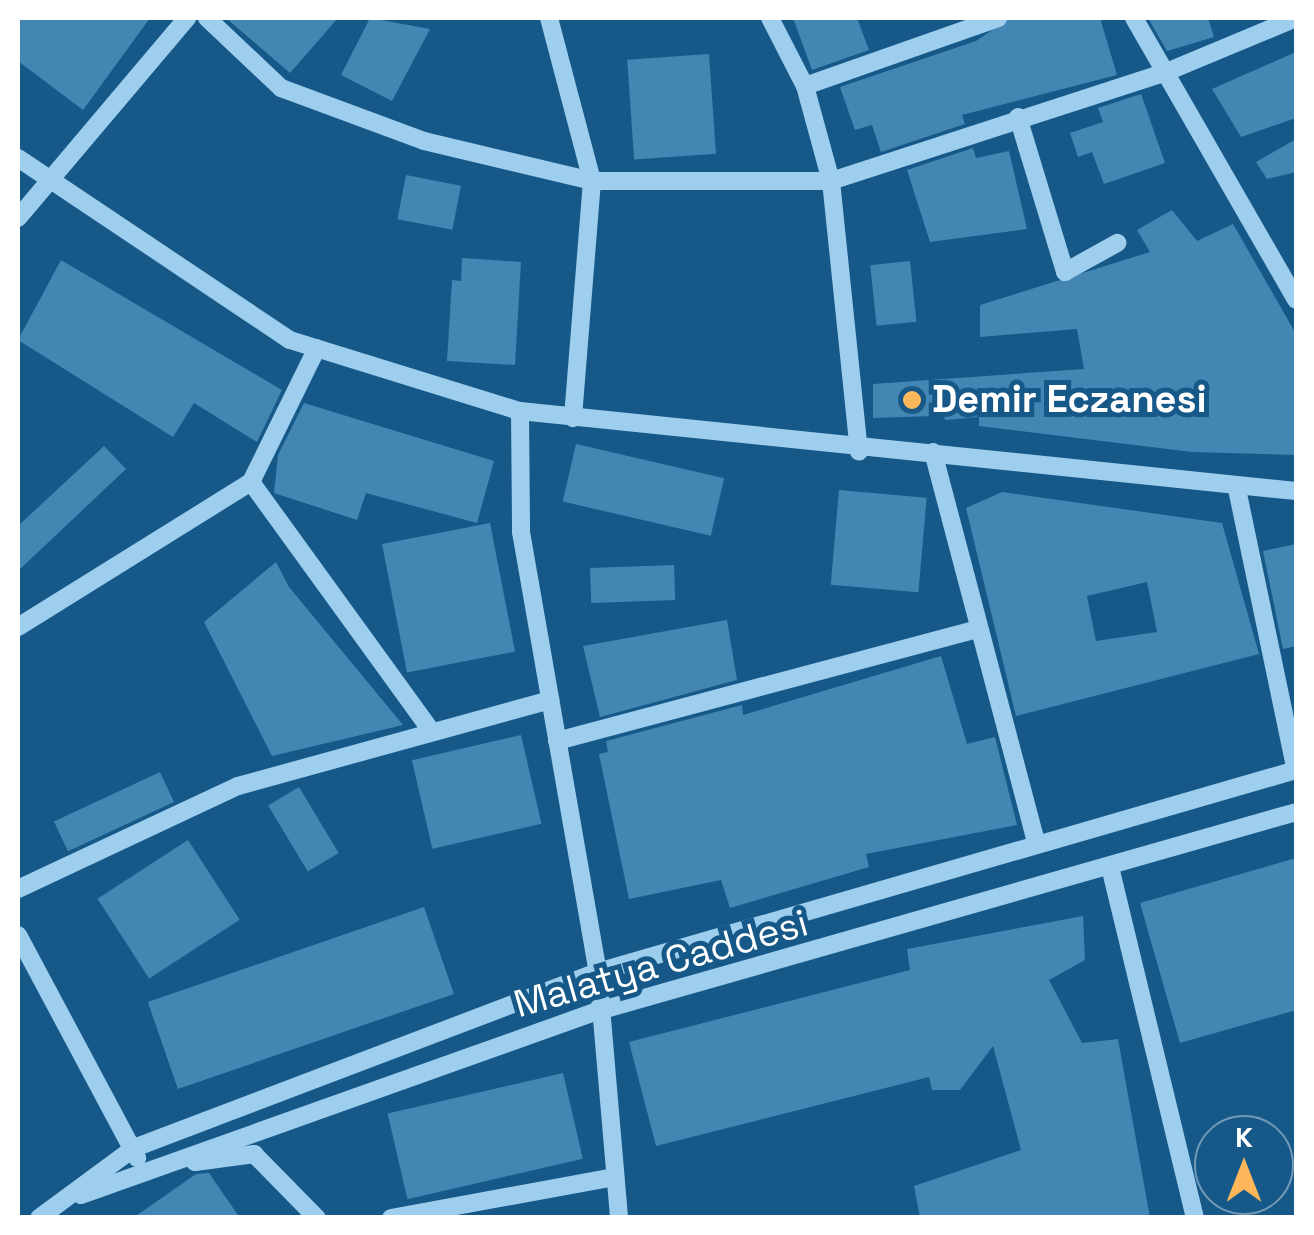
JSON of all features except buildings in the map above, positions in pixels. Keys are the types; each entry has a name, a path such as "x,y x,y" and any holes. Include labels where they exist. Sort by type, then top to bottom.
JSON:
{"street":[{"path":"18,218 44,178 187,18"},
{"path":"207,18 281,88 424,141 592,181 831,181 1018,117 1164,73 1296,18"},
{"path":"548,18 592,181 573,418"},
{"path":"770,18 804,86 831,181 859,452"},
{"path":"804,86 998,18"},
{"path":"1134,18 1296,300"},
{"path":"1018,117 1065,272 1117,243"},
{"path":"18,158 240,309 317,348 520,410 859,452 933,452 1236,489 1296,491"},
{"path":"18,628 251,482 317,348"},
{"path":"520,410 521,532 598,972 595,1012 620,1218"},
{"path":"933,452 975,630 1036,844"},
{"path":"251,482 430,729"},
{"path":"46,1212 134,1148 598,972 1296,770 1236,489"},
{"path":"558,740 975,630"},
{"path":"18,888 238,786 430,729 550,700"},
{"name":"Malatya Caddesi","path":"46,1212 141,1170 595,1012 1111,870 1296,812"},
{"path":"1111,870 1195,1218"},
{"path":"18,935 134,1148 141,1170 254,1154 317,1218"},
{"path":"391,1218 615,1177"}],"place":[{"name":"Demir Eczanesi","path":"912,400"}]}
